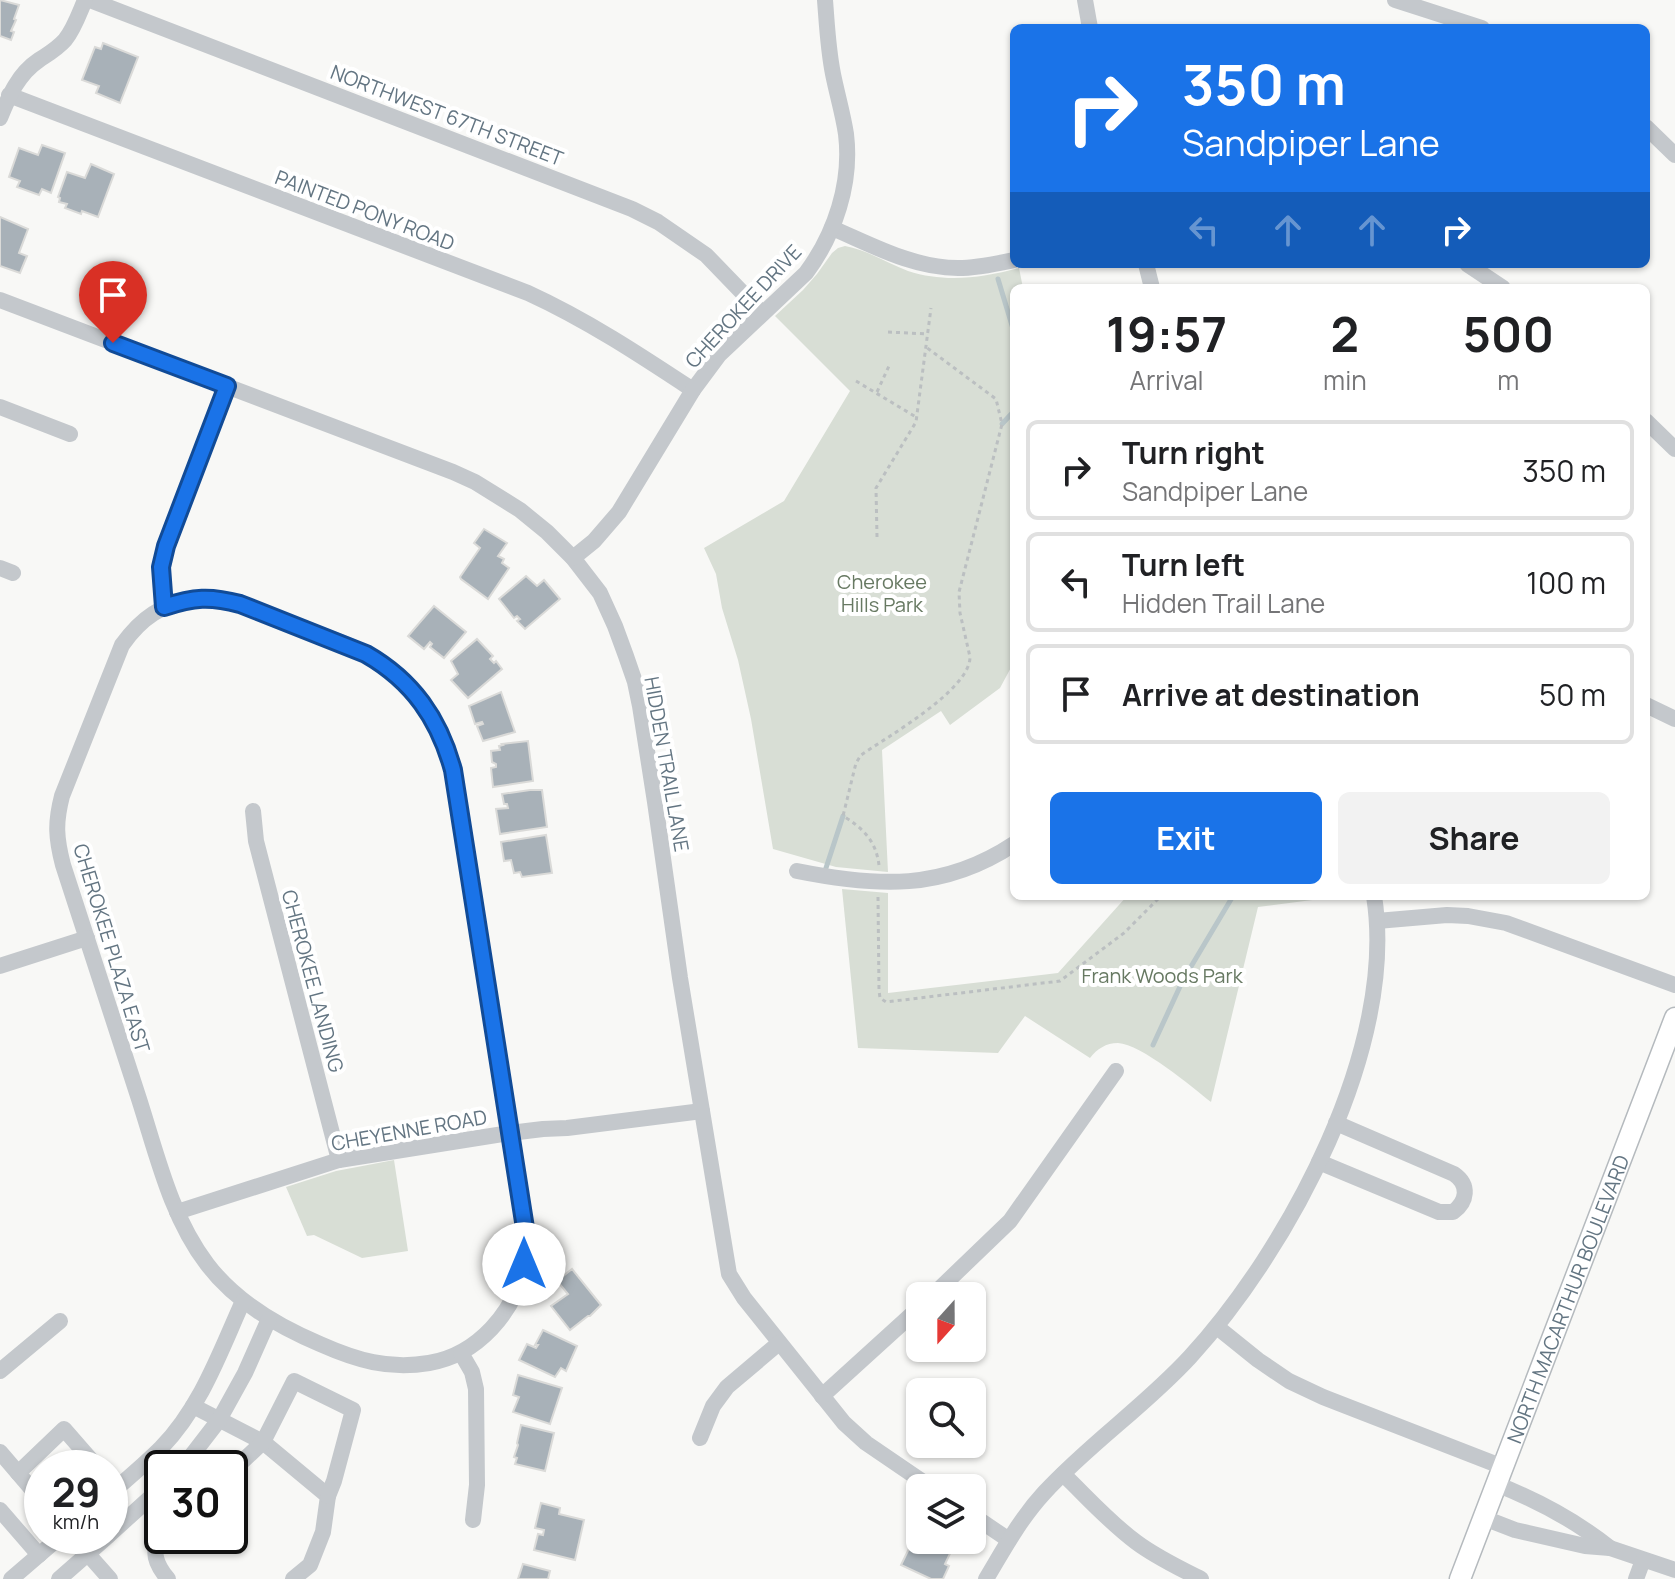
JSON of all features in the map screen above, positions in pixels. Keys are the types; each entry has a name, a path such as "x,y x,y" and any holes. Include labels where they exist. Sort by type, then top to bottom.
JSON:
{"main road":[{"name":"NORTH MACARTHUR BOULEVARD","path":"1460,1579 1675,1018"}],"street":[{"path":"0,118 19,79 68,37 87,0"},
{"name":"NORTHWEST 67TH STREET","path":"87,0 632,209 658,222 706,255 762,313"},
{"name":"CHEROKEE DRIVE","path":"573,558 594,541 619,512 693,390 719,355 806,273 832,228 844,185 846,137 833,73 825,0"},
{"path":"1395,0 1470,24"},
{"path":"1089,1 1090,24"},
{"name":"PAINTED PONY ROAD","path":"9,95 528,293 568,311 693,390"},
{"path":"1650,131 1675,155"},
{"path":"832,228 896,255 937,267 975,267 1010,261"},
{"path":"1473,268 1497,284"},
{"name":"HIDDEN TRAIL LANE","path":"0,300 453,472 520,510 573,558 600,593 635,682 729,1274 779,1343 854,1434 912,1474"},
{"path":"227,386 166,546 161,567 164,607 195,598 240,604 346,645 384,664 399,676 428,712 439,729 453,770 525,1228 524,1264 514,1296 477,1342 461,1353 472,1372 476,1389 477,1485 473,1520"},
{"path":"0,407 70,434"},
{"path":"1650,425 1675,449"},
{"name":"CHEROKEE PLAZA EAST","path":"164,607 135,627 122,645 57,817 63,865 177,1212 208,1267 243,1301 305,1338 374,1364 414,1366 461,1353"},
{"path":"1650,707 1675,719"},
{"name":"CHEROKEE LANDING","path":"253,811 256,841 339,1160"},
{"path":"797,871 879,883 923,880 995,857 1010,847"},
{"path":"986,1579 1024,1517 1063,1474 1163,1384 1217,1327 1262,1264 1302,1197 1336,1123 1362,1048 1375,982 1374,900"},
{"path":"1377,921 1447,915 1506,923 1675,985"},
{"path":"0,966 87,938"},
{"path":"947,1282 1010,1221 1116,1071"},
{"name":"CHEYENNE ROAD","path":"177,1212 339,1160 510,1133 702,1111"},
{"path":"1319,1162 1439,1212 1453,1212 1462,1203 1464,1184 1454,1174 1336,1123"},
{"path":"128,1475 163,1447 193,1406 214,1368 243,1301"},
{"path":"197,1450 219,1420 245,1373 269,1319"},
{"path":"822,1396 906,1320"},
{"path":"0,1371 60,1321"},
{"path":"1217,1327 1289,1381 1500,1476 1590,1532 1610,1548"},
{"path":"700,1438 713,1406 727,1387 779,1343"},
{"path":"248,1456 263,1442 294,1381 353,1410 328,1496 323,1532 310,1565 293,1579"},
{"path":"193,1406 263,1442 328,1496"},
{"path":"42,1450 64,1429 82,1450"},
{"path":"0,1452 24,1480"},
{"path":"18,1473 24,1467"},
{"path":"1063,1474 1136,1542 1201,1579"},
{"path":"128,1518 144,1503"},
{"path":"0,1510 39,1555 11,1579"},
{"path":"1484,1518 1515,1530 1585,1546 1610,1548 1675,1570"},
{"path":"986,1524 1009,1540"},
{"path":"59,1579 88,1554 110,1579"},
{"path":"156,1554 159,1569 168,1579"},
{"path":"1636,1579 1643,1560"}],"path":[{"path":"877,537 876,488 916,417 931,308"},
{"path":"888,332 928,334"},
{"path":"926,347 996,399 1002,424 959,592 970,666 952,690 936,704 861,755 856,763 843,816 859,825 873,842 878,860 880,998 886,1002 1060,981 1124,933 1157,900"},
{"path":"876,393 889,366"},
{"path":"856,381 916,417"}],"green space":[{"name":"Cherokee Hills Park","path":"838,248 853,248 908,271 936,277 977,277 1019,268 1022,284 1010,284 1010,669 1000,688 950,725 941,711 882,750 888,872 836,867 773,849 738,660 722,608 716,574 704,548 784,501 850,391 775,316 803,290"},
{"name":"Frank Woods Park","path":"842,889 888,893 888,993 1058,973 1123,900 1312,900 1258,907 1211,1102 1166,1067 1128,1045 1114,1043 1102,1047 1090,1058 1025,1016 998,1053 858,1048"},
{"path":"394,1160 408,1251 362,1258 314,1235 307,1236 286,1187 336,1171"}],"building":[{"path":"0,0 19,5 11,40 0,36"},
{"path":"103,43 138,57 120,103 96,93 99,86 82,80 95,47 101,49"},
{"path":"42,145 65,153 51,193 42,189 39,195 17,187 20,181 9,177 19,148 38,155"},
{"path":"91,164 114,174 98,217 65,208 67,204 59,202 58,197 67,172 85,178"},
{"path":"0,217 28,229 19,253 27,256 20,273 0,266"},
{"path":"484,529 507,543 498,556 509,568 488,599 460,577 480,548 474,543"},
{"path":"526,576 537,586 544,580 560,599 525,629 517,621 520,619 517,616 514,618 499,599"},
{"path":"434,606 466,632 444,658 430,647 430,642 424,649 408,636"},
{"path":"477,639 493,656 490,659 502,669 468,698 451,680 458,674 451,661"},
{"path":"501,692 515,732 483,741 477,726 483,724 475,724 469,706"},
{"path":"528,741 533,781 493,787 491,768 496,764 492,762 491,751 500,750 502,744"},
{"path":"542,790 547,827 500,834 496,809 508,808 502,794"},
{"path":"546,835 552,873 522,877 520,872 514,873 511,860 504,861 501,842"},
{"path":"572,1269 601,1305 570,1330 551,1306 568,1294 557,1281"},
{"path":"543,1330 577,1346 566,1371 561,1368 555,1377 519,1360 527,1344 536,1348"},
{"path":"518,1375 562,1388 550,1424 513,1412 519,1397 513,1395"},
{"path":"521,1425 554,1433 545,1471 515,1464"},
{"path":"541,1503 560,1508 559,1514 584,1520 575,1560 534,1550 538,1534 543,1535 544,1530 535,1528"},
{"path":"906,1554 950,1554 943,1579 931,1579 901,1565"},
{"path":"523,1564 550,1571 548,1579 518,1579"}],"waterway":[{"path":"998,279 1010,319"},
{"path":"1002,424 1010,415"},
{"path":"825,871 843,816"},
{"path":"1153,1045 1183,980 1231,900"}],"route":[{"path":"113,343 227,386 166,546 161,567 164,607 195,598 223,600 346,645 384,664 399,676 439,729 453,770 525,1228 524,1264"}]}
